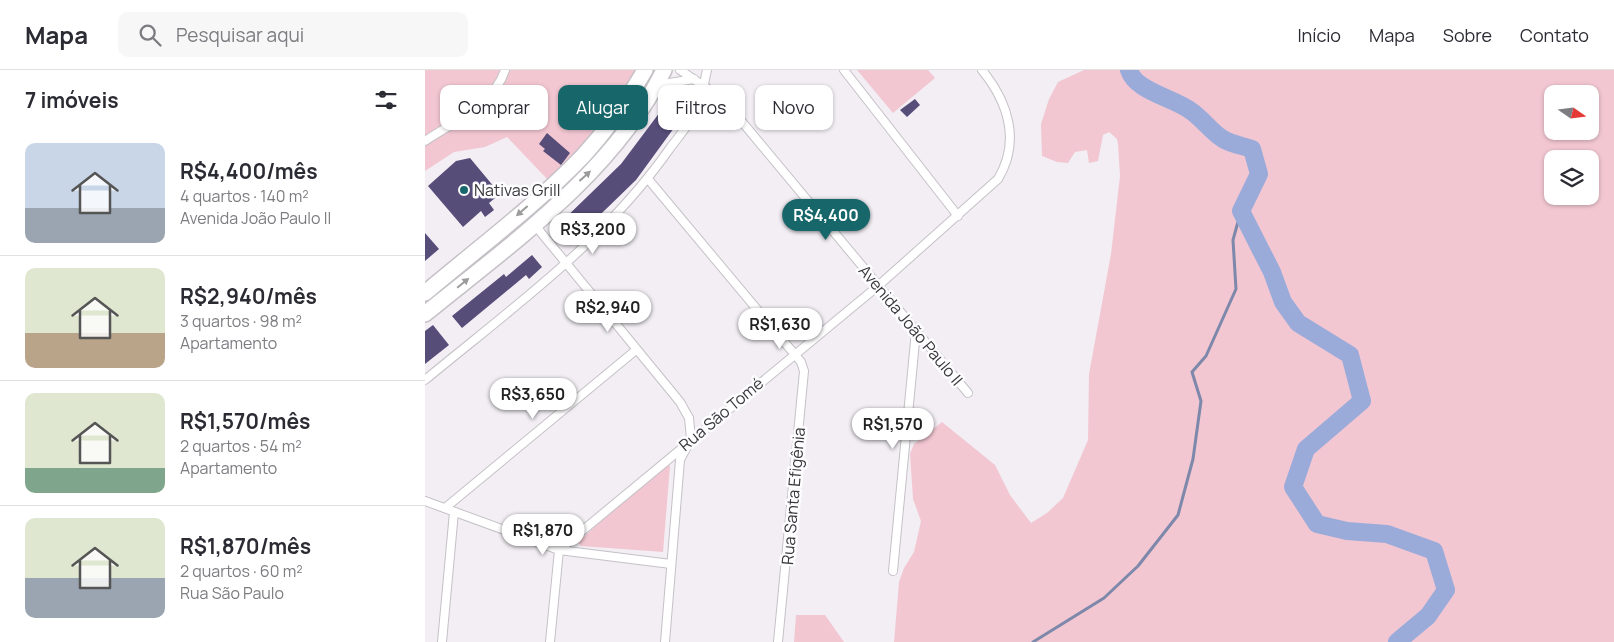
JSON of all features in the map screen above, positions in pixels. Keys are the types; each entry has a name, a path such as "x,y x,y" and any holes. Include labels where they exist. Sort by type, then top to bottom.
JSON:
{"highway":[{"path":"425,293 524,209 582,156 612,121 645,70"},
{"path":"425,314 534,224 609,153 657,85 664,70"}],"street":[{"path":"425,141 489,96 503,77 505,70"},
{"name":"Avenida João Paulo II","path":"680,70 702,85"},
{"path":"704,85 707,70"},
{"path":"843,70 958,216"},
{"name":"Rua São Tomé","path":"559,550 793,354 878,286 998,179 1006,166 1011,132 1007,113 999,94 982,70"},
{"path":"657,85 694,80"},
{"name":"Avenida João Paulo II","path":"745,126 968,393"},
{"path":"425,380 567,264 609,225 648,179 683,130"},
{"name":"Rua Santa Efigênia","path":"648,179 793,354 804,372 778,642"},
{"path":"534,224 680,402 689,418 691,439 680,460 665,642"},
{"path":"893,572 916,331"},
{"path":"445,508 636,350"},
{"path":"425,501 559,550 671,564"},
{"path":"442,642 454,512"},
{"path":"550,642 559,550"}],"shaded area":[{"path":"425,70 639,70 629,85 558,85 558,130 598,130 585,149 549,181 507,137 485,147 454,152 425,171"},
{"path":"857,70 928,70 935,78 893,113"},
{"path":"1084,70 1614,70 1614,642 894,642 899,582 904,568 914,552 921,521 913,499 910,454 914,444 942,422 995,465 1010,495 1031,523 1047,513 1063,498 1088,440 1089,374 1111,254 1120,176 1118,144 1117,139 1109,132 1103,135 1098,161 1089,163 1087,150 1075,152 1068,163 1057,162 1042,156 1041,124 1049,99 1058,82"},
{"path":"664,463 670,466 663,552 581,546 578,542"},
{"path":"796,615 825,615 844,642 794,642"}],"building":[{"path":"915,99 920,105 907,117 900,110"},
{"path":"658,115 658,130 672,130 636,180 573,241 558,225 621,164"},
{"path":"547,133 570,153 561,165 543,151 545,149 539,144"},
{"name":"Nativas Grill","path":"470,158 500,194 489,203 494,210 485,217 481,211 463,227 428,186 456,161"},
{"path":"425,233 439,249 425,261"},
{"path":"532,255 542,267 529,279 526,275 462,328 452,316 504,274 506,277"},
{"path":"433,325 449,345 425,364 425,331"}],"waterway":[{"path":"1129,70 1133,77 1147,89 1184,106 1223,139 1252,149 1259,174 1241,211 1272,272 1283,302 1298,323 1350,355 1362,401 1306,449 1293,487 1317,524 1347,531 1387,534 1434,551 1446,590 1428,616 1397,642"},
{"path":"1033,642 1104,598 1138,566 1178,515 1193,459 1201,401 1192,372 1206,356 1236,289 1233,240 1241,211"}],"place":[{"name":"Nativas Grill","path":"464,190"}]}
